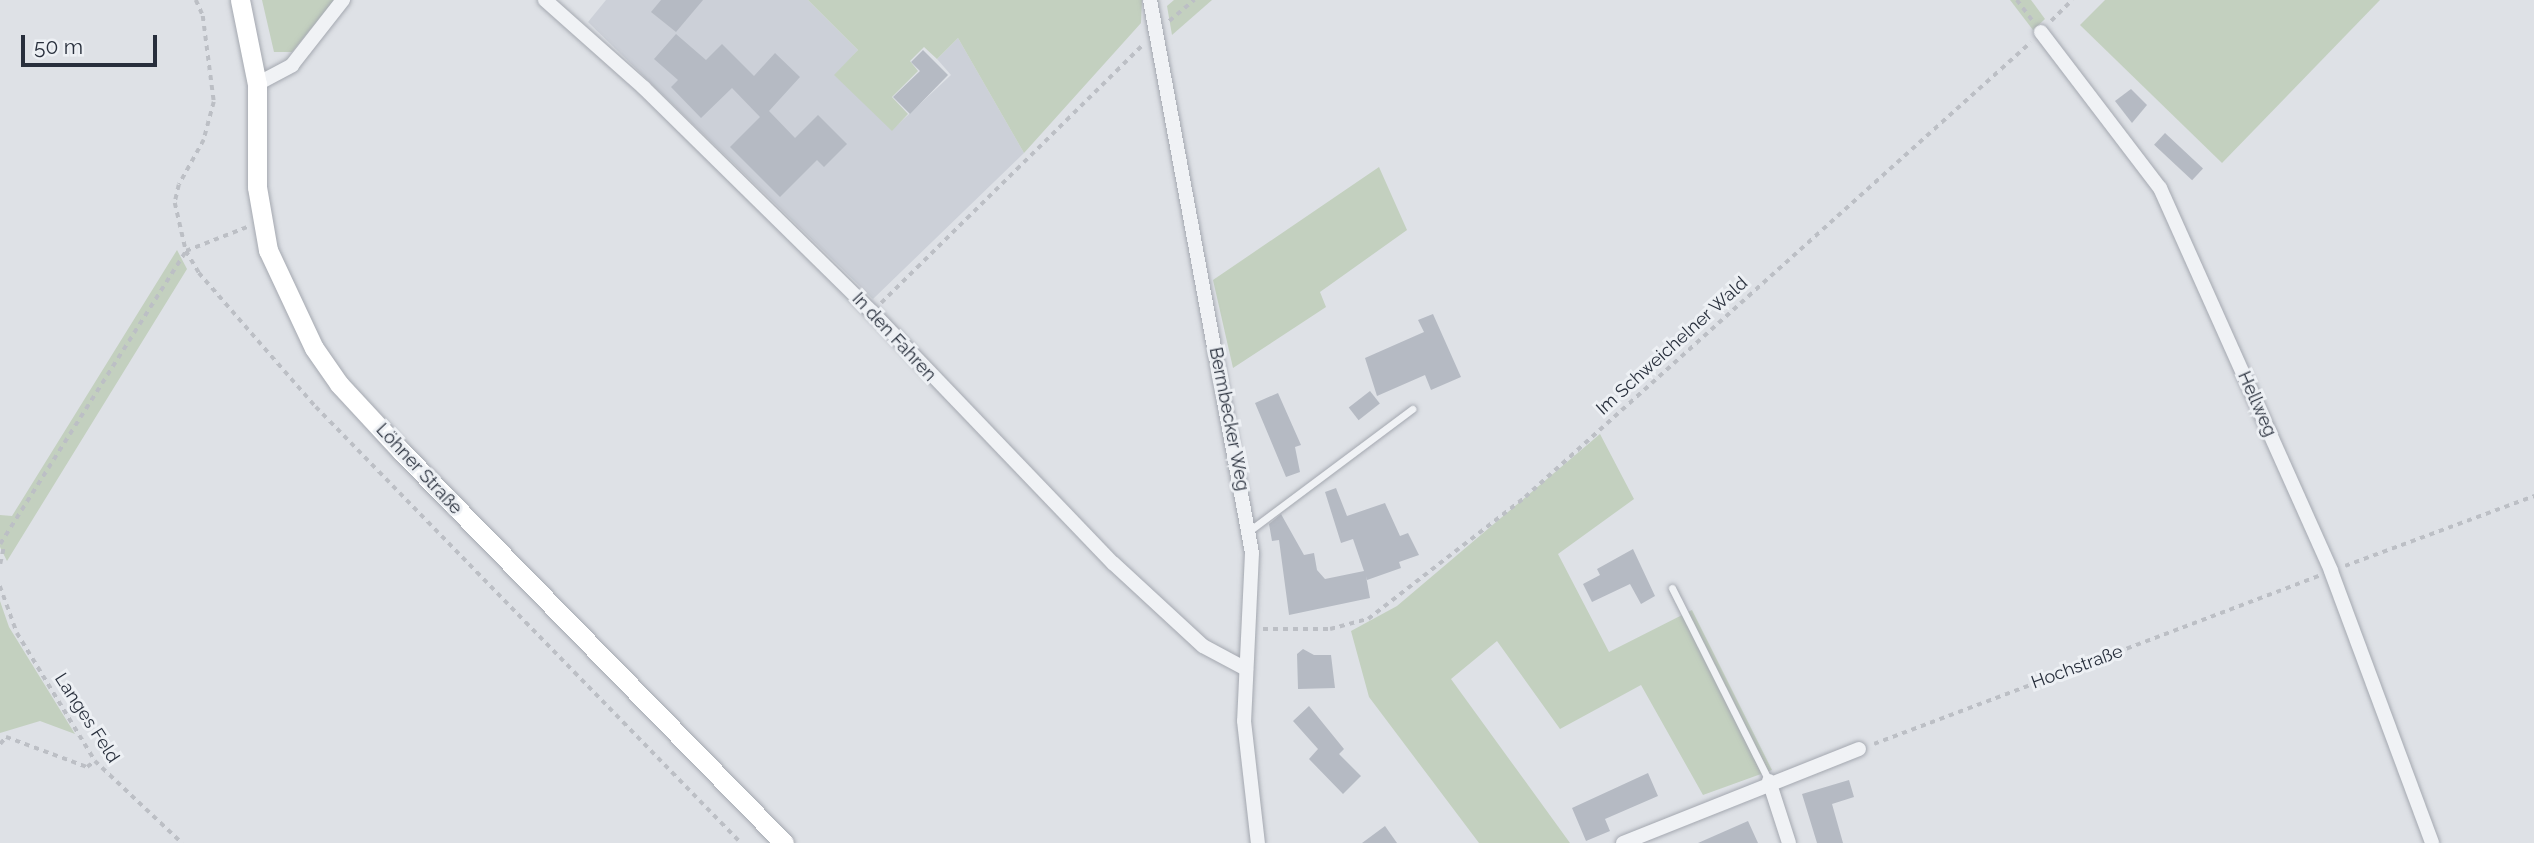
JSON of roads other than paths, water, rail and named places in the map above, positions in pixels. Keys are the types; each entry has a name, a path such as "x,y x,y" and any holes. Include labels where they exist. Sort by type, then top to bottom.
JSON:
{"main road":[{"name":"Löhner Straße","path":"240,0 257,84 262,222 293,312 339,384 784,843"}],"street":[{"path":"257,84 292,65 343,0"},
{"name":"In den Fahren","path":"545,0 644,88 872,312 1113,563 1203,646 1246,669"},
{"name":"Bermbecker Weg","path":"1150,0 1248,531 1250,629 1244,721 1258,843"},
{"name":"Hellweg","path":"2041,32 2160,188 2331,571 2432,843"},
{"path":"1623,843 1769,781 1859,749"},
{"path":"1769,781 1789,843"}],"lane":[{"path":"1248,531 1412,409"},
{"path":"1671,588 1769,781"}]}
